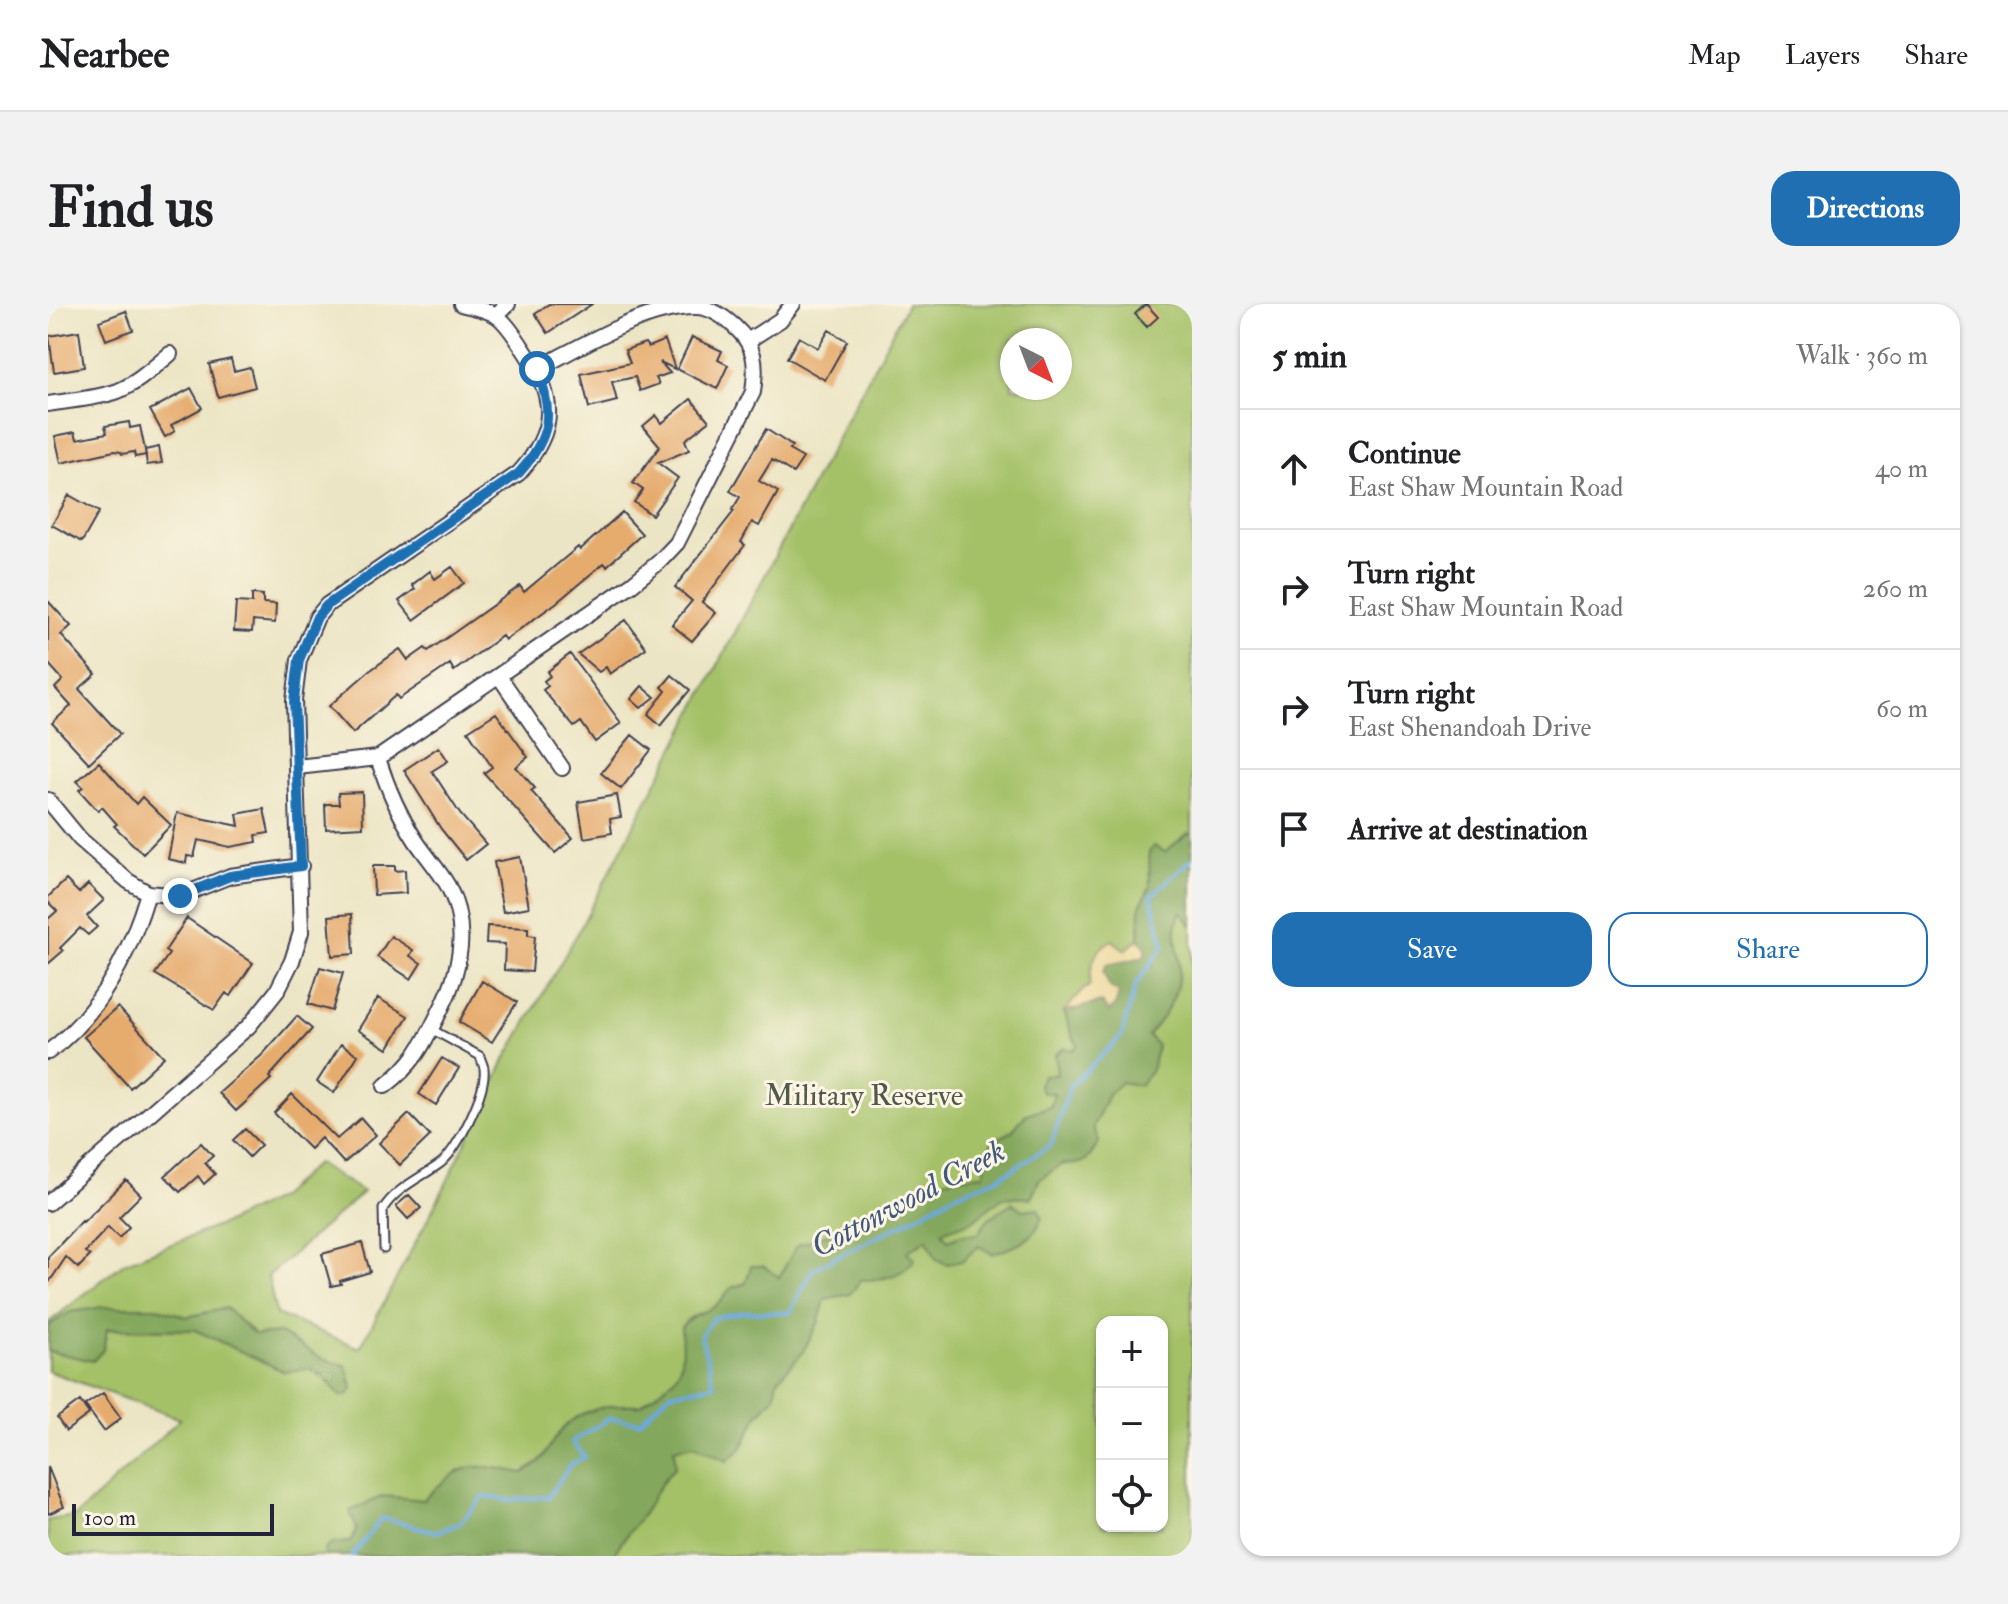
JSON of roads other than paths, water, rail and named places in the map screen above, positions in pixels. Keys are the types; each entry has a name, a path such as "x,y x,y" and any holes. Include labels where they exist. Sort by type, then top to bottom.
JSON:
{"street":[{"path":"461,304 492,310 508,304"},
{"path":"749,340 780,320 793,304"},
{"path":"297,767 378,758 632,584 659,562 677,543 753,392 757,369 749,340 724,317 698,307 666,312 621,326 537,369"},
{"path":"48,1203 249,1026 277,991 292,961 301,932 294,701 299,660 317,617 327,605 519,473 538,451 548,422 546,393 537,369 492,310"},
{"path":"48,404 118,390 144,376 170,354"},
{"path":"499,676 562,768"},
{"path":"378,758 387,788 455,902 461,949 456,975 416,1057 406,1070 385,1086"},
{"path":"48,800 80,839 128,881 148,893 180,896 230,876 301,866"},
{"path":"48,1052 80,1022 124,960 136,934 148,893"}],"lane":[{"path":"384,1249 383,1209 398,1191 453,1151 483,1079 484,1068 480,1056 431,1029"}],"waterway":[{"name":"Cottonwood Creek","path":"352,1556 382,1518 436,1532 459,1524 484,1496 507,1500 548,1497 570,1465 585,1457 572,1442 610,1418 639,1422 670,1393 714,1385 701,1336 713,1318 744,1312 790,1313 813,1269 954,1195 1000,1177 1051,1145 1070,1086 1121,1037 1136,984 1164,946 1151,896 1192,859"}],"park label":[{"name":"Military Reserve","path":"864,1095"}]}
